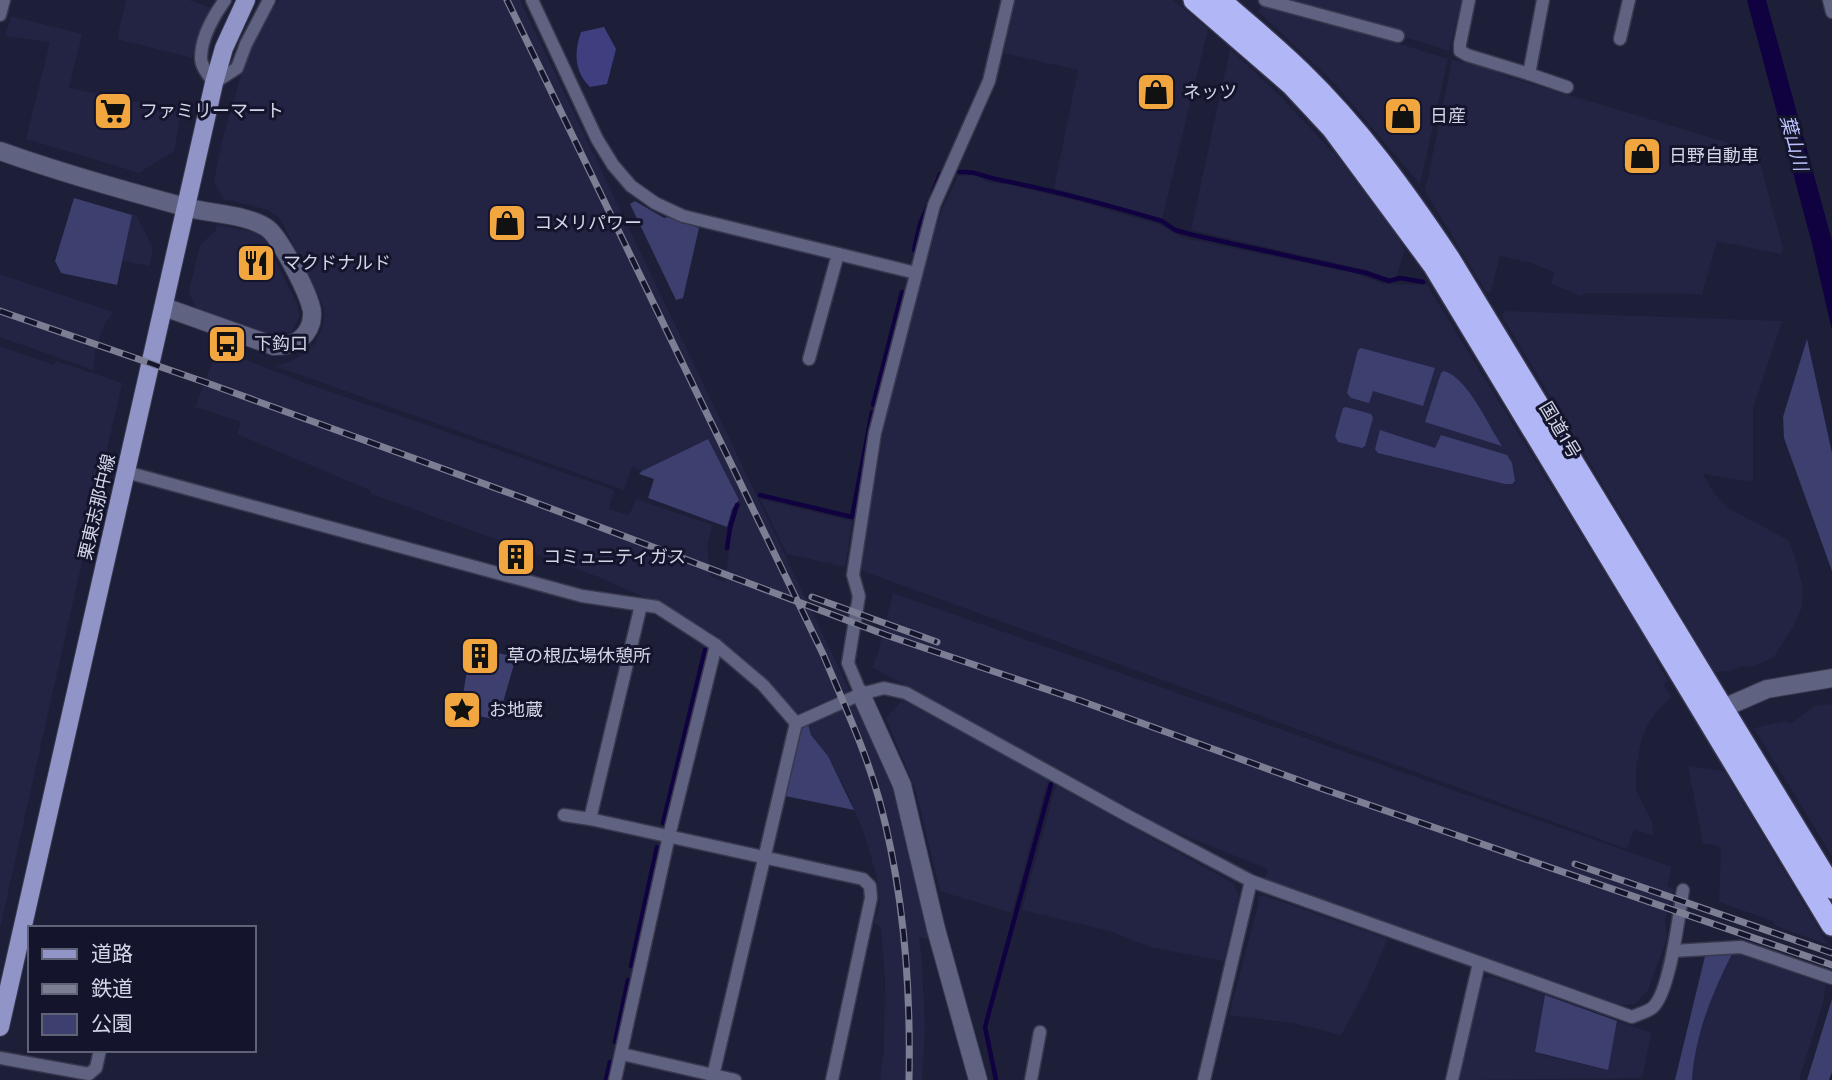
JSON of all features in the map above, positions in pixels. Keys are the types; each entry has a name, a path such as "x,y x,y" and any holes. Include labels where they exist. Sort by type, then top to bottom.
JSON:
{"highway":[{"name":"国道1号","path":"1194,0 1220,5 1301,72 1367,143 1410,200 1456,270 1714,712 1832,925"},
{"name":"国道1号","path":"1714,712 1832,888"}],"main road":[{"name":"栗東志那中線","path":"0,1027 214,83 224,48 246,0"}],"street":[{"path":"0,15 4,0"},
{"path":"225,0 207,30 201,58 214,83 237,68 269,0"},
{"path":"532,0 597,139 613,165 631,186 655,203 683,216 916,273"},
{"path":"977,1080 936,929 902,785 848,663 859,596 853,575 875,433 934,205 989,81 1008,0"},
{"path":"1265,0 1398,36"},
{"path":"1469,0 1460,51 1567,87"},
{"path":"1529,74 1543,0"},
{"path":"1620,39 1629,0"},
{"path":"1829,0 1832,12"},
{"path":"0,151 52,171 187,208 255,222 268,229 280,242 312,307 312,320 307,332 298,342 274,346 164,307"},
{"path":"809,359 838,254"},
{"path":"126,472 582,596 657,607 716,645 763,685 796,723"},
{"path":"590,819 641,605"},
{"path":"615,1080 669,836 716,645"},
{"path":"1714,712 1767,689 1832,678"},
{"path":"796,723 861,694 884,688 906,693 1251,881 1632,1017 1653,1008 1663,992 1683,890"},
{"path":"713,1077 796,723"},
{"path":"564,815 863,879 870,886 871,898 832,1080"},
{"path":"1204,1080 1251,881"},
{"path":"1673,951 1741,947 1832,978"},
{"path":"1452,1080 1479,963"},
{"path":"1031,1080 1040,1032"},
{"path":"0,1058 89,1074 96,1068 100,1052"},
{"path":"622,1054 735,1080"}],"shaded area":[{"path":"126,0 188,0 212,8 192,58 117,39"},
{"path":"279,0 520,0 848,687 847,692 798,713 742,656 715,635 671,609 596,576 372,494 369,490 237,434 241,422 195,407 217,349 308,384 614,490 609,509 629,515 636,499 712,525 707,547 711,577 725,582 732,528 741,505 708,439 642,471 632,467 624,490 275,366 306,353 315,343 324,324 324,308 282,222 276,215 265,209 223,199 214,180 223,137 245,62 261,28"},
{"path":"1014,0 1173,0 1208,29 1162,219 1054,188 1078,70 1004,53"},
{"path":"1287,0 1462,0 1449,51"},
{"path":"1263,5 1331,22 1448,59 1420,184 1333,82 1258,11"},
{"path":"11,16 82,34 69,88 138,102 182,107 174,151 139,173 26,139 50,42 5,36"},
{"path":"604,27 616,49 607,84 590,87 578,68 579,40 581,32"},
{"path":"1230,49 1281,97 1338,158 1394,232 1405,250 1395,280 1366,270 1191,230"},
{"path":"1452,60 1488,68 1508,77 1730,143 1729,158 1736,158 1737,162 1758,156 1783,248 1781,254 1717,241 1702,294 1584,293 1583,297 1551,284 1554,272 1529,262 1500,256 1491,292 1486,292 1425,191"},
{"path":"976,175 988,182 1074,200 1158,224 1184,238 1354,273 1384,284 1427,285 1656,657 1668,681 1663,684 1672,698 1660,707 1649,722 1641,741 1636,769 1636,790 1652,822 1654,836 1634,829 1627,849 860,570 885,421 931,242 958,176"},
{"path":"132,215 136,215 153,248 149,266 121,260"},
{"path":"217,225 255,232 265,240 298,306 299,317 292,331 277,337 267,335 196,309 189,291 200,245 216,230"},
{"path":"0,274 113,312 103,327 95,351 93,370 0,337"},
{"path":"1505,311 1782,321 1753,409 1753,482 1703,474 1714,493 1728,508 1788,540 1795,556 1803,588 1802,607 1794,626 1773,658 1752,667 1715,672 1502,316"},
{"path":"0,346 54,365 56,361 122,383 0,928"},
{"path":"760,499 852,521 845,567 787,554"},
{"path":"893,593 1672,867 1667,886 1674,889 1665,921 1667,938 1648,990 1635,1004 1618,1006 1264,879 1268,869 1168,829 872,667"},
{"path":"902,700 1048,779 1012,913 940,891 916,791 886,718"},
{"path":"1832,704 1832,856 1754,728 1785,721 1792,723 1814,706"},
{"path":"855,705 881,751 894,781 912,872 929,939 919,937 925,1031 922,1080 880,1080 884,1049 885,981 881,927 874,923 880,904 877,878 865,836 847,792 828,756 811,735 808,724"},
{"path":"1688,766 1724,771 1828,945 1719,902 1721,851 1719,846 1703,843"},
{"path":"1056,785 1233,883 1239,896 1224,961 1150,947 1110,931 1022,910"},
{"path":"1263,895 1388,939 1366,989 1341,1035 1293,1023 1229,1015 1258,897"},
{"path":"1736,953 1826,984 1823,1004 1799,1080 1692,1080 1695,1049 1713,992 1732,954"},
{"path":"1490,976 1545,995 1535,1053 1607,1070 1617,1021 1651,1033 1642,1078 1460,1080 1480,981"}],"green space":[{"path":"74,198 132,215 117,285 61,273 55,261"},
{"path":"635,201 664,218 699,228 683,298 676,300 630,204"},
{"path":"1807,339 1832,453 1832,571 1784,438 1783,417"},
{"path":"1361,348 1435,368 1423,406 1373,391 1369,403 1351,398 1347,393 1358,350"},
{"path":"1444,371 1453,375 1469,392 1502,446 1425,422 1441,373"},
{"path":"1343,408 1371,414 1373,418 1365,446 1362,448 1338,442 1335,436"},
{"path":"1380,430 1435,448 1441,435 1507,455 1512,463 1515,481 1505,484 1378,453 1375,449"},
{"path":"708,439 739,500 732,509 727,527 648,498 654,479 639,474"},
{"path":"471,647 516,657 498,720 460,712"},
{"path":"808,724 811,735 828,756 854,810 785,796 799,731"},
{"path":"1732,954 1706,1015 1692,1080 1675,1080 1705,956"},
{"path":"1545,995 1617,1021 1608,1070 1535,1052"},
{"path":"1832,999 1832,1072 1829,1080 1807,1080"}],"water":[{"name":"葉山川","path":"1747,0 1766,0 1832,241 1832,330 1812,244"}],"waterway":[{"path":"959,172 976,173 1102,204 1162,221 1175,230 1193,235 1366,273 1389,281 1400,278 1423,282"},
{"path":"933,193 940,174"},
{"path":"914,250 920,224 930,201"},
{"path":"873,405 902,292"},
{"path":"760,495 852,517 872,412"},
{"path":"727,548 737,505"},
{"path":"663,823 705,650"},
{"path":"996,1080 985,1027 1051,784"},
{"path":"631,966 657,847"},
{"path":"615,1042 628,980"},
{"path":"606,1080 610,1062"}],"railway":[{"path":"507,0 823,654 860,744 879,799 895,868 907,974 909,1080"},
{"path":"0,311 523,498 886,635 1832,965"},
{"path":"812,597 937,642"},
{"path":"1575,864 1832,953"}],"place":[{"name":"ネッツ","path":"1156,92"},
{"name":"ファミリーマート","path":"113,111"},
{"name":"日産","path":"1403,116"},
{"name":"日野自動車","path":"1642,156"},
{"name":"コメリパワー","path":"507,223"},
{"name":"マクドナルド","path":"256,263"},
{"name":"下鈎口","path":"227,344"},
{"name":"コミュニティガス","path":"516,557"},
{"name":"草の根広場休憩所","path":"480,656"},
{"name":"お地蔵","path":"462,710"}]}
